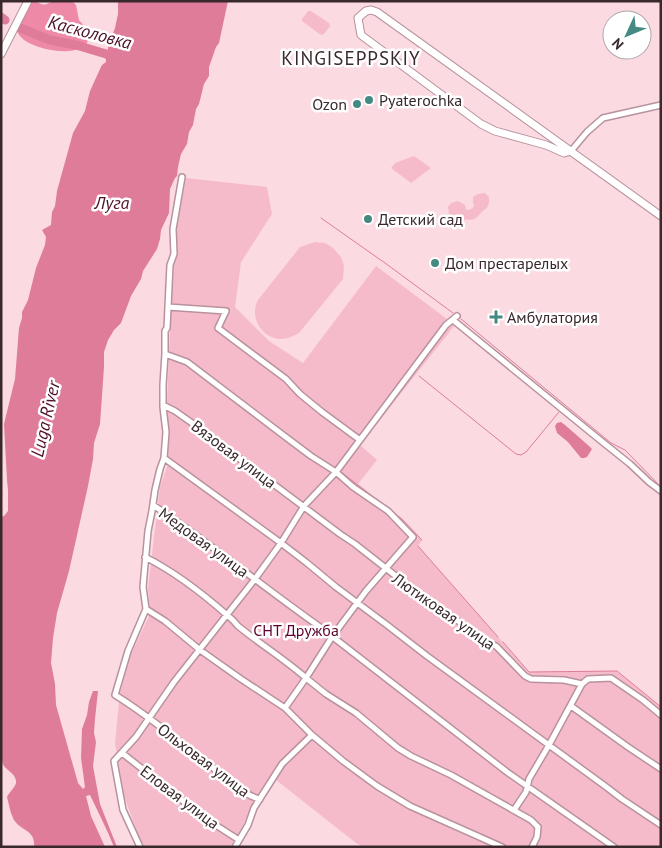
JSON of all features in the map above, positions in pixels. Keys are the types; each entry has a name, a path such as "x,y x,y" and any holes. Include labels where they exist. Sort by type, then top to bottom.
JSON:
{"street":[{"path":"1,54 28,1"},
{"path":"661,105 603,118 587,132 571,151 564,152 495,131 481,124 361,35 358,18 366,11 377,12 571,151 661,216"},
{"path":"182,177 173,229 174,254 170,265 163,405 166,432 164,458 158,476 148,531 143,588 146,609 240,679 285,708 312,735 377,786 410,806 502,847"},
{"path":"168,307 226,311 218,328 286,379 300,394 360,440"},
{"path":"140,847 123,810 114,761 136,737 174,682 255,579 303,506 336,472 446,325 455,318 661,491"},
{"path":"165,354 186,362 304,451 336,472 353,487 388,511 413,537 357,603 285,708"},
{"name":"Вязовая улица","path":"163,405 192,423 355,544 385,569"},
{"path":"164,458 280,543 434,662 622,799 661,825"},
{"name":"Медовая улица","path":"153,505 320,626 508,772 614,847"},
{"path":"145,557 158,563 185,581 326,694 356,713 404,752 451,775 531,820 538,827 537,837 532,847"},
{"name":"Лютиковая улица","path":"385,569 485,642 496,646 525,676 531,679 564,680 582,684"},
{"name":"Ольховая улица","path":"146,609 128,651 115,695 149,718 223,776 254,798 260,799"},
{"path":"514,810 526,792 529,779 582,684 588,679 611,678 643,700 661,716"},
{"path":"571,706 661,769"},
{"path":"235,847 248,826 254,808 282,764 312,735"},
{"name":"Еловая улица","path":"122,753 198,813 239,840"}],"green space":[{"path":"308,11 329,23 330,26 324,34 321,35 302,21"},
{"path":"414,156 431,168 411,183 391,168 395,163"},
{"name":"СНТ Дружба","path":"186,178 267,187 272,214 241,262 235,307 269,341 303,363 376,266 455,325 360,445 377,460 358,484 402,519 422,540 418,546 529,672 617,671 661,707 661,847 363,847 271,776 229,847 145,847 138,835 124,796 115,743 120,693 130,656 150,614 148,588 160,487 168,464 167,401 171,309 177,227"},
{"path":"485,193 489,197 489,203 487,208 476,218 469,220 453,218 449,214 448,207 451,203 458,201 465,205 466,210 470,210 474,206 473,197"},
{"path":"315,242 325,243 333,248 341,257 344,266 343,279 299,333 286,338 273,338 267,335 258,325 255,313 258,300 300,247"}],"shaded area":[{"path":"35,1 44,5 55,1 72,1 76,5 79,20 89,31 87,43 81,48 72,51 61,51 37,47 27,42 20,36 17,30 31,2"}],"water":[{"name":"Луга","path":"118,1 228,1 219,43 209,67 209,76 204,84 187,144 181,154 177,176 170,189 169,213 161,230 157,249 143,271 121,323 108,340 104,352 100,424 94,443 88,486 69,571 57,613 53,638 51,663 56,705 78,783 83,789 85,787 81,758 82,729 93,691 98,691 93,766 100,804 117,847 114,847 90,795 86,796 91,816 105,847 34,847 34,841 30,833 19,825 12,816 7,797 16,780 14,775 4,766 2,757 1,517 8,511 4,424 15,379 22,312 28,300 36,268 45,245 46,237 42,230 51,225 57,191 73,133 85,111 90,91 100,69 106,62 103,54 108,50 115,28"},
{"path":"561,422 592,449 587,457 581,458 568,442 557,433 555,426"}],"waterway":[{"name":"Касколовка","path":"1,17 5,20"},
{"name":"Касколовка","path":"20,28 50,40 76,45 113,56"},
{"path":"321,218 453,313"},
{"path":"461,319 611,443 625,450 661,487"},
{"path":"419,376 516,454 521,455 526,452 559,412"},
{"path":"341,472 402,519 422,540"},
{"path":"418,546 498,637"},
{"path":"503,642 529,672 617,671 661,707"}],"place":[{"name":"Pyaterochka","path":"369,100"},
{"name":"Ozon","path":"357,104"},
{"name":"Детский сад","path":"368,219"},
{"name":"Дом престарелых","path":"435,263"},
{"name":"Амбулатория","path":"496,317"}],"district":[{"name":"KINGISEPPSKIY","path":"351,58"}],"water label":[{"name":"Luga River","path":"45,419"}]}
